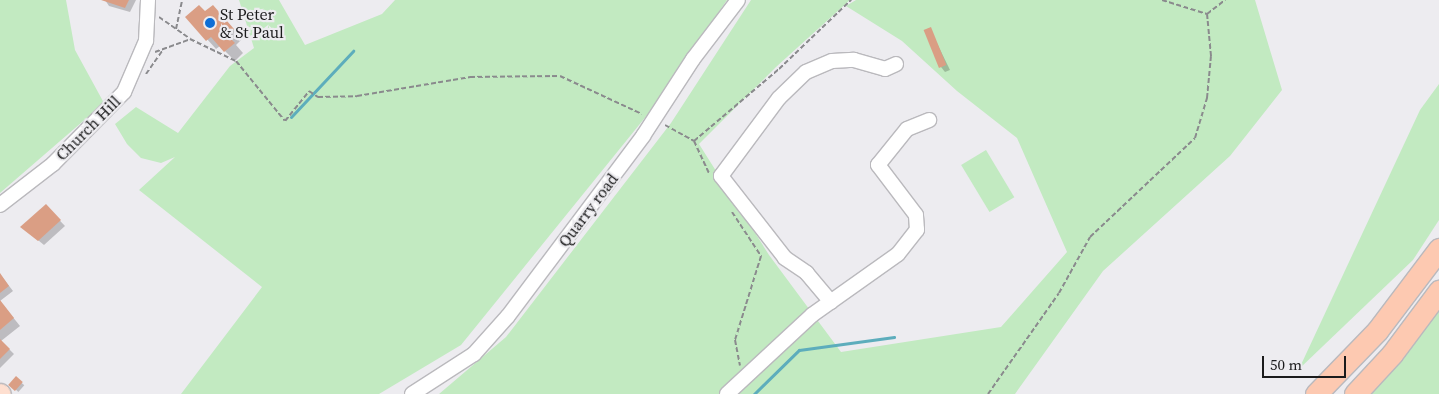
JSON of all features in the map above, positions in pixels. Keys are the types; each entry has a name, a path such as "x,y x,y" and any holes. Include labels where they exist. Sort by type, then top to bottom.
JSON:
{"highway":[{"path":"1316,394 1377,331 1439,249"},
{"path":"1355,394 1392,354 1439,291"}],"street":[{"name":"Quarry road","path":"412,394 474,354 486,342 536,279 654,119 693,59 738,0"},
{"name":"Church Hill","path":"0,205 53,164 124,92 146,40 148,4"},
{"path":"831,302 807,273 785,258 721,176 779,98 806,72 832,61 854,60 885,69 896,64"},
{"path":"727,394 812,315 898,254 917,230 916,215 878,165 907,129 929,120"}],"path":[{"path":"176,29 182,0"},
{"path":"694,141 779,69 851,0"},
{"path":"1162,0 1208,14"},
{"path":"1208,14 1225,0"},
{"path":"148,4 190,39 236,61 286,121 309,91 318,97 357,96 470,78 560,76 654,119 694,141 710,174"},
{"path":"988,394 1059,294 1090,237 1195,138 1207,98 1211,56 1208,14"},
{"path":"146,26 156,54 190,39"},
{"path":"729,207 761,256 735,340 740,382"}],"green space":[{"path":"0,0 66,0 75,50 104,103 0,193"},
{"path":"239,0 279,0 305,45 382,14 395,0 727,0 656,104 461,345 379,394 181,394 262,287 139,190 175,157 161,163 141,158 127,144 115,124 136,107 178,133 230,66 254,48"},
{"path":"751,0 850,0 776,67 699,144 769,255 841,352 1001,327 1067,252 1017,138 957,91 902,41 846,6 856,0 1255,0 1282,90 1230,156 1103,271 1015,394 439,394 506,337 671,123"},
{"path":"1439,84 1439,220 1413,260 1299,369 1420,110"},
{"path":"986,150 1014,197 989,212 961,165"},
{"path":"1439,310 1439,394 1370,394"}],"building":[{"path":"101,0 129,0 125,8"},
{"name":"St Peter & St Paul","path":"199,5 205,11 213,5 234,29 227,35 235,43 224,52 211,37 206,41 185,17"},
{"path":"931,27 946,65 939,68 924,30"},
{"path":"46,204 61,220 38,241 20,227"},
{"path":"0,273 9,286 0,293"},
{"path":"0,300 14,318 0,330"},
{"path":"0,339 10,349 0,359"},
{"path":"16,376 23,382 15,391 8,385"}],"waterway":[{"path":"291,117 353,51"},
{"path":"754,394 799,350 894,337"}],"place":[{"name":"St Peter & St Paul","path":"210,23"}]}
